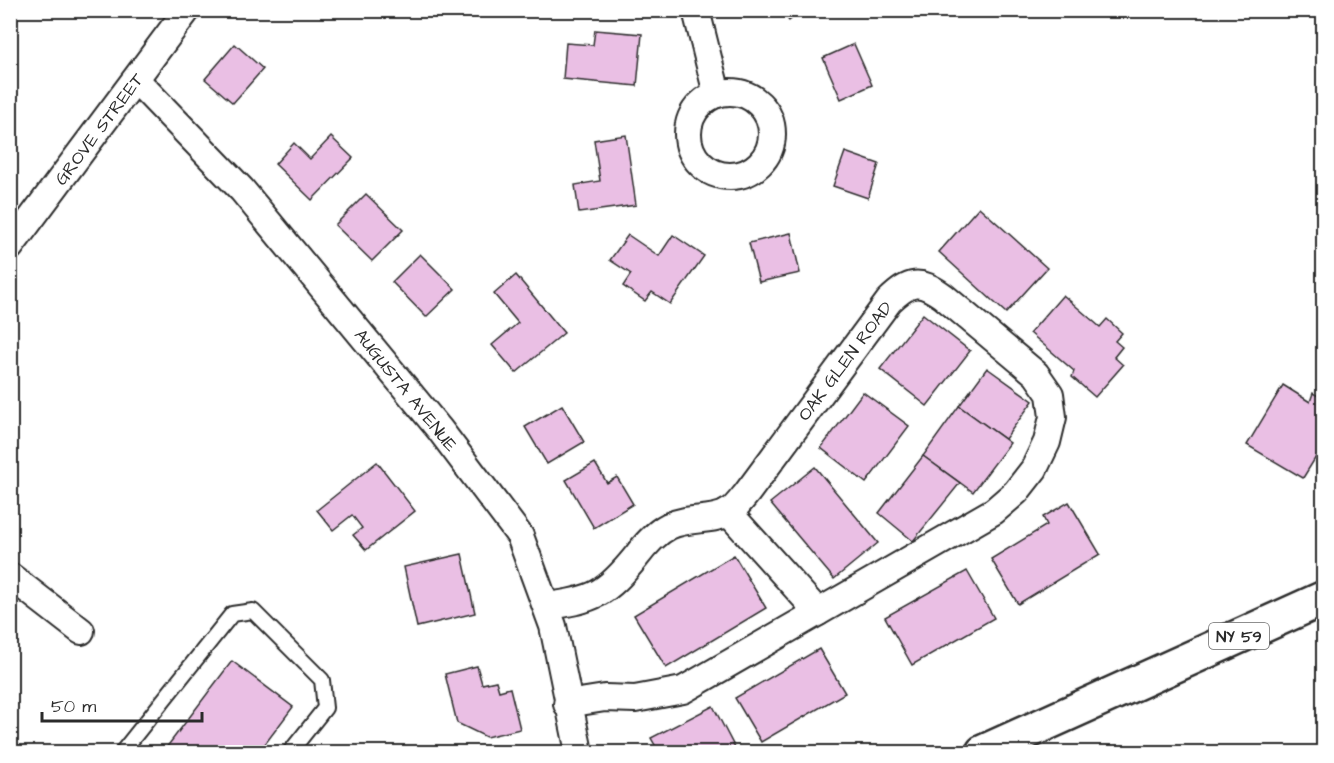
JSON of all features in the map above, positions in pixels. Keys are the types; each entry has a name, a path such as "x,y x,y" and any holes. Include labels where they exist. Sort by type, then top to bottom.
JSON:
{"main road":[{"name":"NY 59","path":"983,753 1323,598"}],"street":[{"name":"GROVE STREET","path":"10,247 187,10"},
{"path":"696,10 717,94"},
{"name":"AUGUSTA AVENUE","path":"136,80 242,190 440,430 520,536 553,626 567,705 579,753"},
{"name":"OAK GLEN ROAD","path":"567,705 592,699 635,699 683,690 994,511 1016,492 1034,469 1047,442 1053,417 1050,394 1036,374 943,296 928,285 911,284 889,301 747,493 728,513"},
{"path":"547,606 579,602 599,594 617,580 650,540 668,526 686,520 728,513 818,612"},
{"path":"10,576 81,631"}],"lane":[{"path":"122,753 232,614 253,611 322,680 325,708 290,753"}],"building":[{"path":"781,10 802,10 789,21"},
{"path":"595,30 642,34 637,86 563,79 566,43 593,45"},
{"path":"235,44 263,69 233,103 205,79"},
{"path":"854,44 872,85 841,99 823,58"},
{"path":"626,135 636,205 579,213 575,185 600,181 594,140"},
{"path":"331,137 353,158 312,200 275,164 294,143 310,159"},
{"path":"845,152 879,164 868,198 833,186"},
{"path":"366,194 403,230 372,261 335,225"},
{"path":"979,207 1047,268 1006,313 939,252"},
{"path":"791,233 800,273 759,282 749,243"},
{"path":"628,235 659,256 673,235 704,256 670,304 652,292 645,301 623,286 631,274 610,260"},
{"path":"420,254 455,289 426,317 392,282"},
{"path":"516,275 564,333 516,373 492,345 518,323 494,294"},
{"path":"1063,295 1100,327 1107,319 1122,333 1115,341 1122,347 1114,357 1123,365 1095,397 1072,377 1074,371 1030,333"},
{"path":"923,314 970,351 927,406 880,369"},
{"path":"987,368 1033,401 1005,439 959,406"},
{"path":"1283,385 1310,402 1313,393 1324,399 1324,444 1303,478 1247,445"},
{"path":"863,392 909,426 866,483 821,448"},
{"path":"562,405 584,442 547,464 525,427"},
{"path":"959,406 1010,443 973,492 923,456"},
{"path":"923,456 960,483 913,541 879,513"},
{"path":"377,462 415,511 366,550 353,535 362,528 352,515 333,530 317,510"},
{"path":"595,463 607,483 617,477 633,504 594,528 566,480"},
{"path":"815,467 878,543 834,579 770,503"},
{"path":"1069,502 1100,554 1018,604 991,559 1047,525 1043,517"},
{"path":"462,554 475,613 417,627 404,567"},
{"path":"734,555 766,608 666,668 634,615"},
{"path":"967,571 994,618 912,665 885,617"},
{"path":"819,649 845,693 761,742 735,698"},
{"path":"232,661 293,707 259,752 163,752"},
{"path":"477,666 482,684 496,681 499,691 510,688 520,729 486,737 457,723 445,674"},
{"path":"713,706 737,752 659,752 651,738"}]}
